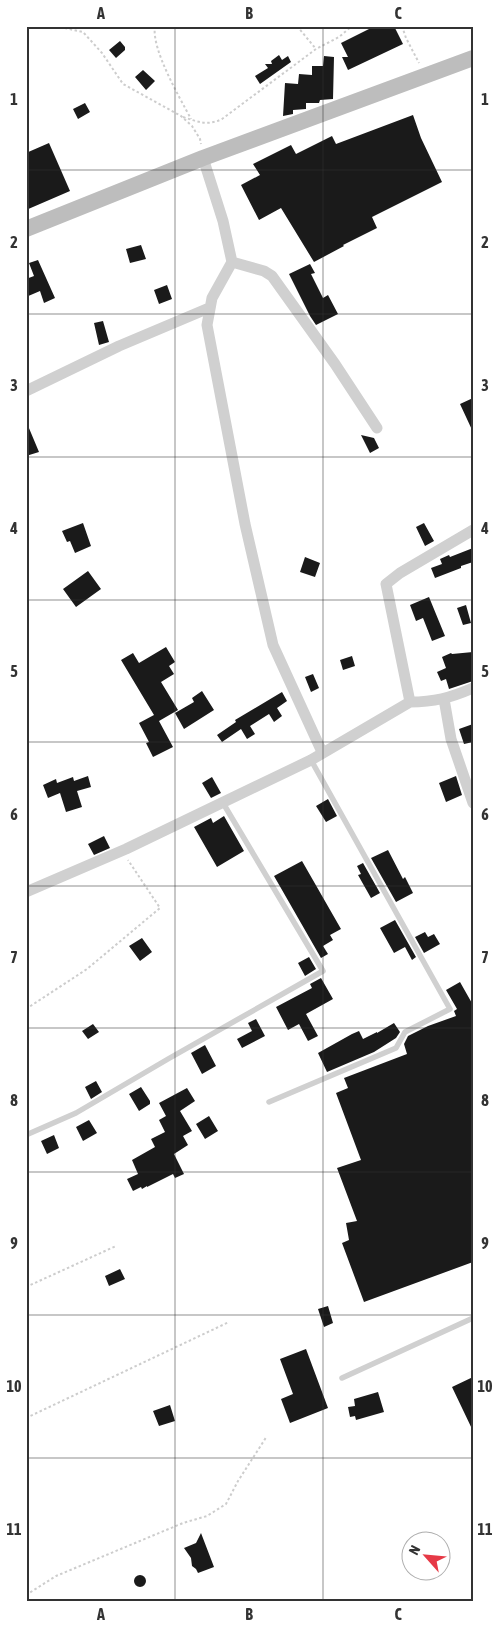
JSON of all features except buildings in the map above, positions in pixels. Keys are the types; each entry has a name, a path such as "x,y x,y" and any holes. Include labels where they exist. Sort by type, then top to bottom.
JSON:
{"main road":[{"path":"26,229 203,158 473,58"}],"street":[{"path":"203,158 223,221 232,262 215,291 209,308 207,325 246,524 274,645 322,752"},
{"path":"232,262 264,271 272,276 335,364 377,428"},
{"path":"26,390 119,346 209,308"},
{"path":"410,702 386,584 400,573 473,530"},
{"path":"26,892 126,849 223,804 311,760 410,702 444,700 473,688"},
{"path":"444,700 452,739 473,802"}],"lane":[{"path":"269,1102 396,1048 405,1032 450,1009 311,760"},
{"path":"26,1135 76,1113 323,972 223,804"},
{"path":"342,1378 473,1318"}],"path":[{"path":"55,26 83,32 102,52 123,84 180,116 192,126 200,140 203,158"},
{"path":"155,26 158,46 170,80 191,119"},
{"path":"297,26 316,49"},
{"path":"180,116 204,124 222,119 316,49 338,37 352,26"},
{"path":"402,26 426,75"},
{"path":"26,1010 87,969 160,908 128,860 126,849"},
{"path":"26,1286 116,1246"},
{"path":"26,1418 229,1322"},
{"path":"26,1595 56,1576 184,1523 207,1516 226,1504 238,1481 267,1436"}]}
